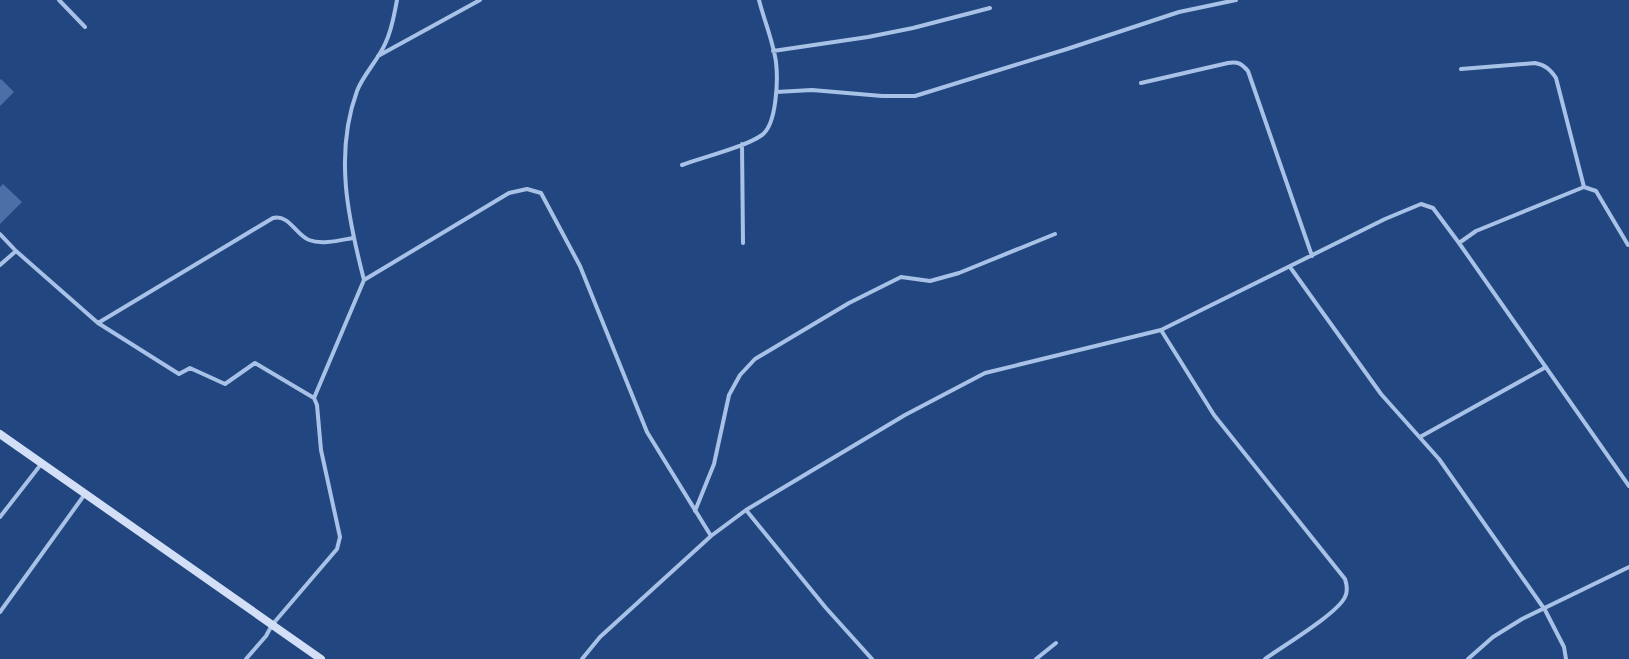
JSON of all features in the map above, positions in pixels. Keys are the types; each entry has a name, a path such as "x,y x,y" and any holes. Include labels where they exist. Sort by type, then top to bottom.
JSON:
{"street":[{"path":"59,0 86,27"},
{"path":"364,280 354,238 344,164 347,128 357,90 386,44 392,26 397,0"},
{"path":"378,57 480,0"},
{"path":"682,165 742,144 764,134 773,118 776,92 776,62 759,0"},
{"path":"776,92 812,90 882,96 915,96 1067,49 1179,12 1225,4 1236,0"},
{"path":"773,51 883,34 990,8"},
{"path":"1141,83 1228,63 1236,62 1243,65 1248,71 1312,256"},
{"path":"1461,69 1536,63 1544,65 1552,71 1556,78 1584,187"},
{"path":"742,144 743,243"},
{"path":"1460,243 1476,231 1584,187 1596,191 1628,245"},
{"path":"314,398 364,280 509,192 527,189 541,194 580,266 647,432 711,536"},
{"path":"582,659 600,637 711,536 746,510 906,415 985,373 1161,330 1385,219 1421,204 1433,208 1460,243 1629,486"},
{"path":"98,323 273,218 279,216 309,240 318,242 354,238"},
{"path":"0,234 16,251 98,323 179,374 190,368 225,384 255,363 314,398 317,405 321,450 340,537 337,549 272,625 266,636 246,659"},
{"path":"695,511 714,464 729,394 740,375 755,359 843,307 901,277 930,281 959,273 1055,234"},
{"path":"0,265 16,251"},
{"path":"1290,267 1381,394 1439,459 1545,610 1564,647 1566,659"},
{"path":"1161,330 1214,415 1345,579 1348,586 1346,596 1337,609 1265,659"},
{"path":"1420,437 1546,368"},
{"path":"0,434 321,659"},
{"path":"0,517 42,463"},
{"path":"0,612 85,494"},
{"path":"746,510 826,608 872,659"},
{"path":"1468,659 1493,637 1522,619 1545,610 1629,567"},
{"path":"1036,659 1056,643"}],"building":[{"path":"1,79 14,92 0,106 0,80"},
{"path":"3,184 22,202 0,224 0,187"}]}
